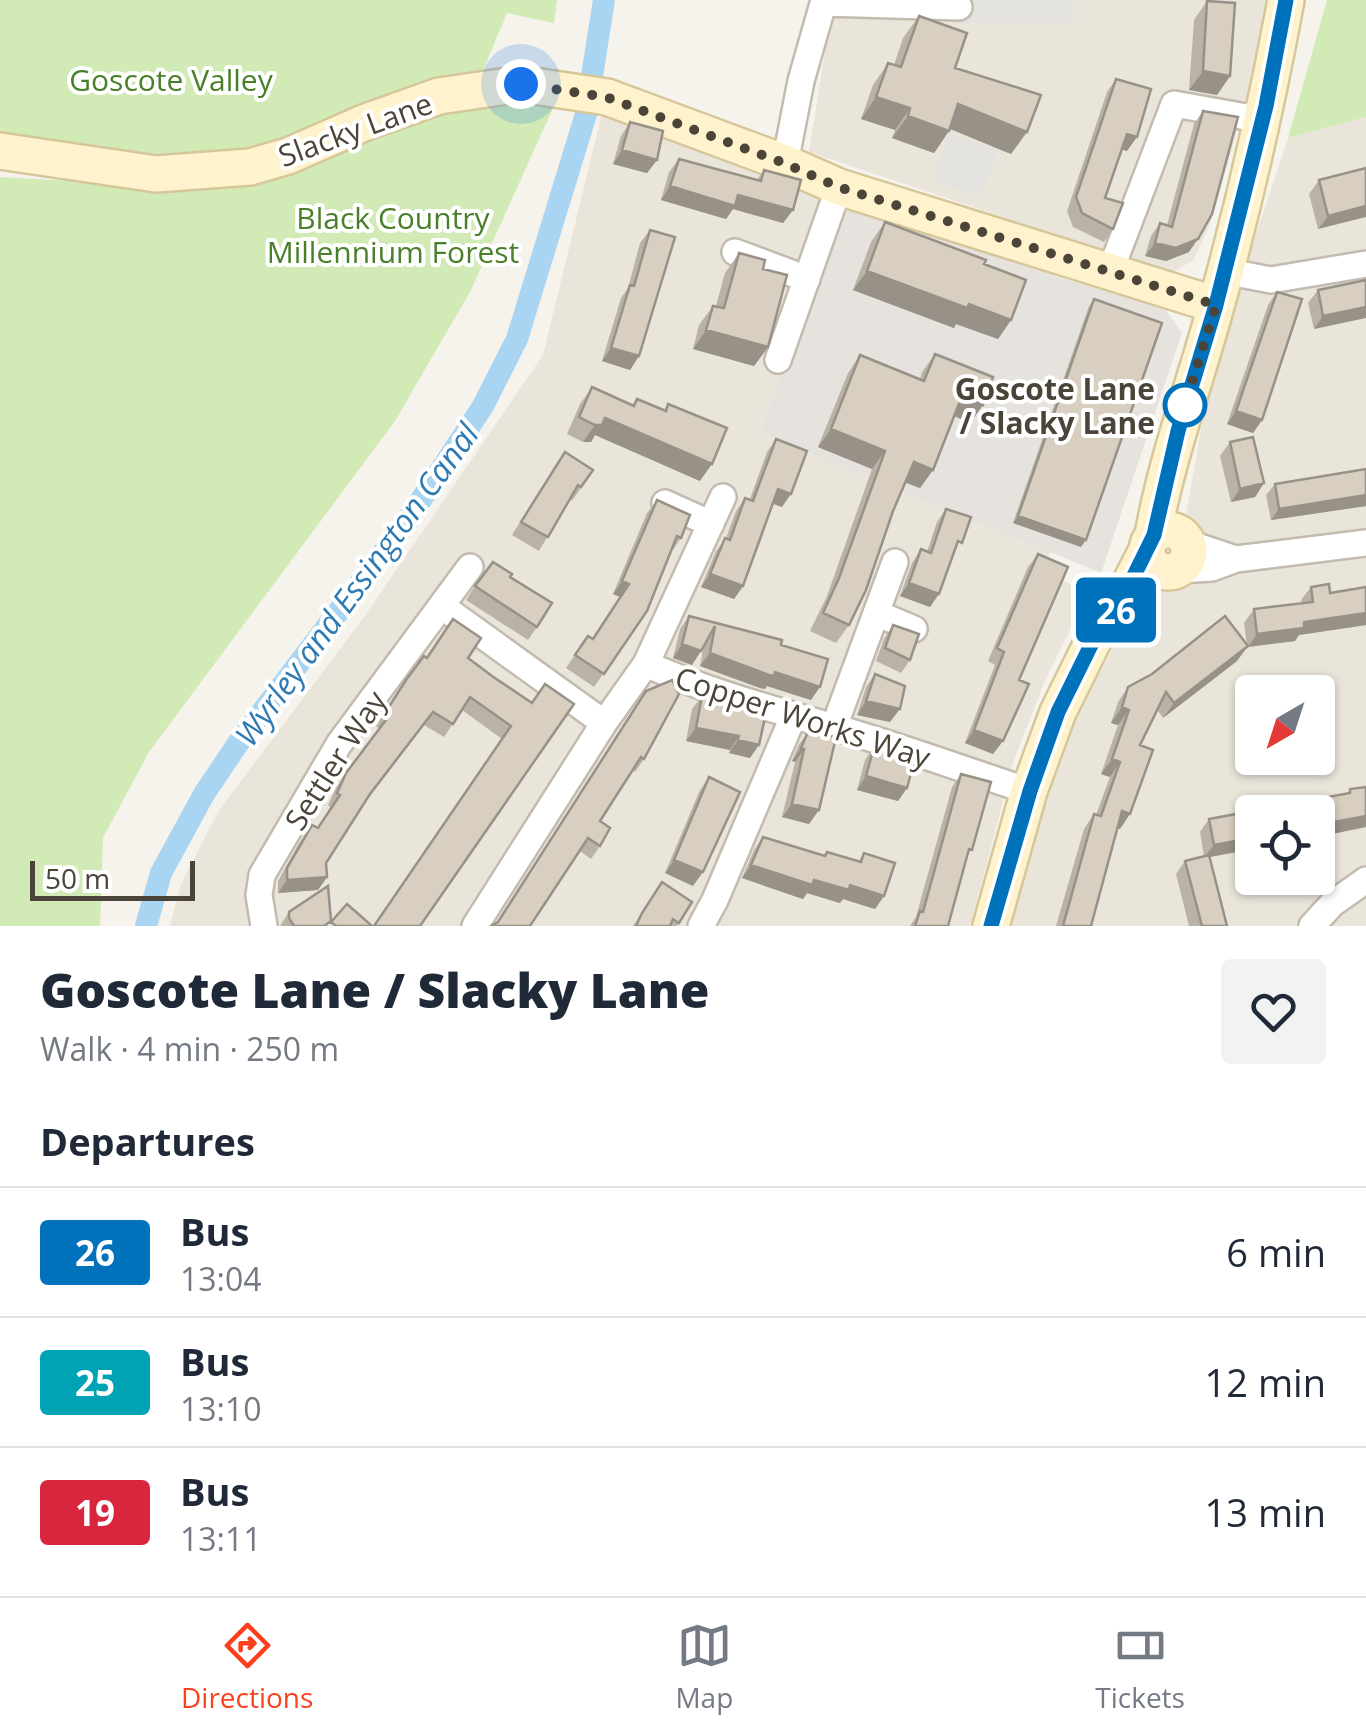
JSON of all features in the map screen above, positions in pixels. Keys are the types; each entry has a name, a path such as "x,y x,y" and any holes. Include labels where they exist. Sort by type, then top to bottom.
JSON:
{"street":[{"path":"991,926 1030,791 1073,679 1093,641 1120,604 1169,550 1164,490 1263,120 1286,0"},
{"path":"784,163 801,81 824,2 959,7"},
{"name":"Slacky Lane","path":"0,151 156,174 250,167 288,156 439,96 501,85 559,88 606,97 838,187 1216,305"},
{"path":"1110,272 1174,104 1263,120"},
{"path":"778,360 838,187"},
{"path":"735,252 807,279"},
{"path":"1224,270 1271,280 1366,264"},
{"path":"646,664 723,498"},
{"path":"665,502 711,524"},
{"path":"1169,550 1236,559 1366,544"},
{"path":"834,727 895,562"},
{"name":"Settler Way","path":"264,926 259,895 262,875 340,744 470,568"},
{"path":"443,607 604,723"},
{"path":"876,613 914,629"},
{"name":"Copper Works Way","path":"475,926 646,664 680,680 1030,791"},
{"path":"700,926 715,900 793,717"},
{"path":"1312,926 1332,904 1366,880"}],"shaded area":[{"path":"833,0 1276,0 1209,227 1193,261 1170,273 809,152"},
{"path":"959,0 1074,0 1074,23 959,23"},
{"path":"603,109 843,194 760,433 1051,551 1042,570 1088,593 1044,683 1014,760 970,926 170,926 181,884 219,810 364,617 543,355"},
{"path":"1366,117 1366,926 1007,926 1067,731 1185,520 1213,363 1288,138"},
{"path":"949,134 998,150 981,197 932,180"},
{"path":"843,194 1058,277 1165,309 1182,333 1101,573 760,433"}],"green space":[{"name":"Goscote Valley","path":"0,0 557,0 554,23 507,13 479,80 375,98 279,145 165,161 0,135"},
{"path":"1327,0 1366,0 1366,117 1288,138"},
{"name":"Goscote Valley","path":"558,97 470,292 395,421 149,752 103,838 100,926 0,926 0,177 160,186 296,172 446,103"}],"building":[{"path":"1207,1 1235,3 1230,76 1203,71"},
{"path":"919,16 967,33 955,68 1041,95 1027,132 958,104 949,131 908,116 910,108 876,97 888,63 901,67"},
{"path":"1116,79 1151,89 1137,137 1127,134 1105,198 1123,203 1113,229 1082,213 1076,197"},
{"path":"1203,111 1238,117 1212,214 1198,239 1176,248 1155,243 1160,223 1172,227"},
{"path":"630,122 663,131 657,160 622,150"},
{"path":"679,159 761,181 764,170 801,180 793,210 738,195 735,206 670,186"},
{"path":"1366,168 1366,206 1328,216 1319,180"},
{"path":"885,222 986,260 984,264 1026,280 1011,320 867,271"},
{"path":"650,230 675,237 639,356 611,348"},
{"path":"739,253 765,260 763,269 787,275 768,347 706,330 713,306 724,308"},
{"path":"1366,280 1366,307 1323,316 1318,290"},
{"path":"1277,292 1302,299 1262,420 1236,411"},
{"path":"1094,299 1162,323 1086,540 1018,516"},
{"path":"935,354 993,377 983,405 962,396 933,470 914,462 849,625 823,613 885,451 831,429 860,355 924,381"},
{"path":"592,387 634,406 637,399 666,411 668,404 727,428 712,464 605,418 602,425 595,425 579,417"},
{"path":"1253,437 1264,483 1240,489 1230,442"},
{"path":"776,439 807,451 791,494 778,489 743,586 710,574 725,538 730,540 745,498 753,501"},
{"path":"565,452 593,470 581,487 578,485 548,537 521,522"},
{"path":"1366,469 1366,495 1279,509 1275,484"},
{"path":"657,500 690,515 681,538 677,536 647,611 604,674 575,655 588,636 593,639 629,584 622,581"},
{"path":"946,509 971,517 939,594 909,583 921,549 931,553"},
{"path":"1038,554 1068,567 1019,680 1029,684 1003,741 974,730 1004,652 997,648"},
{"path":"493,562 552,603 537,627 475,586"},
{"path":"1329,584 1330,593 1366,587 1366,613 1257,634 1254,609 1313,602 1311,587"},
{"path":"689,616 782,640 781,645 828,659 820,687 775,672 774,676 769,675 710,653 715,626 701,651 682,644"},
{"path":"1225,616 1248,646 1174,703 1166,692 1140,745 1153,750 1130,814 1122,811 1091,926 1063,926 1094,814 1101,816 1120,762 1112,759 1129,710 1122,707 1128,687 1152,674"},
{"path":"453,619 481,638 468,658 492,676 532,703 545,684 574,704 420,926 374,926 511,726 470,697 453,724 433,712 370,794 326,863 327,877 287,880 287,868 312,825 318,828 340,795 337,793 346,773 389,716 385,713 406,680 424,656 427,658"},
{"path":"893,625 919,634 910,660 885,648"},
{"path":"875,674 905,686 900,709 866,701"},
{"path":"672,680 679,694 644,759 641,757 600,821 610,828 600,846 588,838 530,926 491,926 498,922 646,691"},
{"path":"702,696 766,713 759,745 738,740 739,736 696,728"},
{"path":"808,732 836,737 819,810 792,804 804,749 801,748"},
{"path":"874,747 915,758 907,788 866,776"},
{"path":"961,774 991,782 972,850 969,849 948,926 915,926 920,911 923,912"},
{"path":"709,777 740,792 703,872 674,860"},
{"path":"1366,787 1366,816 1335,822 1335,796 1350,793 1350,789"},
{"path":"1235,814 1235,841 1214,845 1209,819"},
{"path":"763,837 825,856 827,852 861,862 864,853 895,863 884,896 850,885 849,890 814,880 812,885 751,865"},
{"path":"1209,855 1227,926 1202,926 1185,861"},
{"path":"662,882 692,902 679,923 673,919 670,926 636,926 642,913"},
{"path":"328,886 331,921 324,926 294,926 289,912"},
{"path":"347,904 372,926 336,926 331,922"}],"waterway":[{"name":"Wyrley and Essington Canal","path":"146,926 161,873 204,794 405,524 483,406 517,339 586,114 604,0"}],"bus line":[{"name":"26","path":"991,926 1030,791 1058,712 1093,641 1120,604 1154,535 1178,431 1216,305 1266,106 1286,0"}],"place":[{"name":"Goscote Lane / Slacky Lane","path":"1185,405"}],"route":[{"path":"521,84 606,97 838,187 1216,305 1185,405"}],"park label":[{"name":"Black Country Millennium Forest","path":"393,234"}]}
